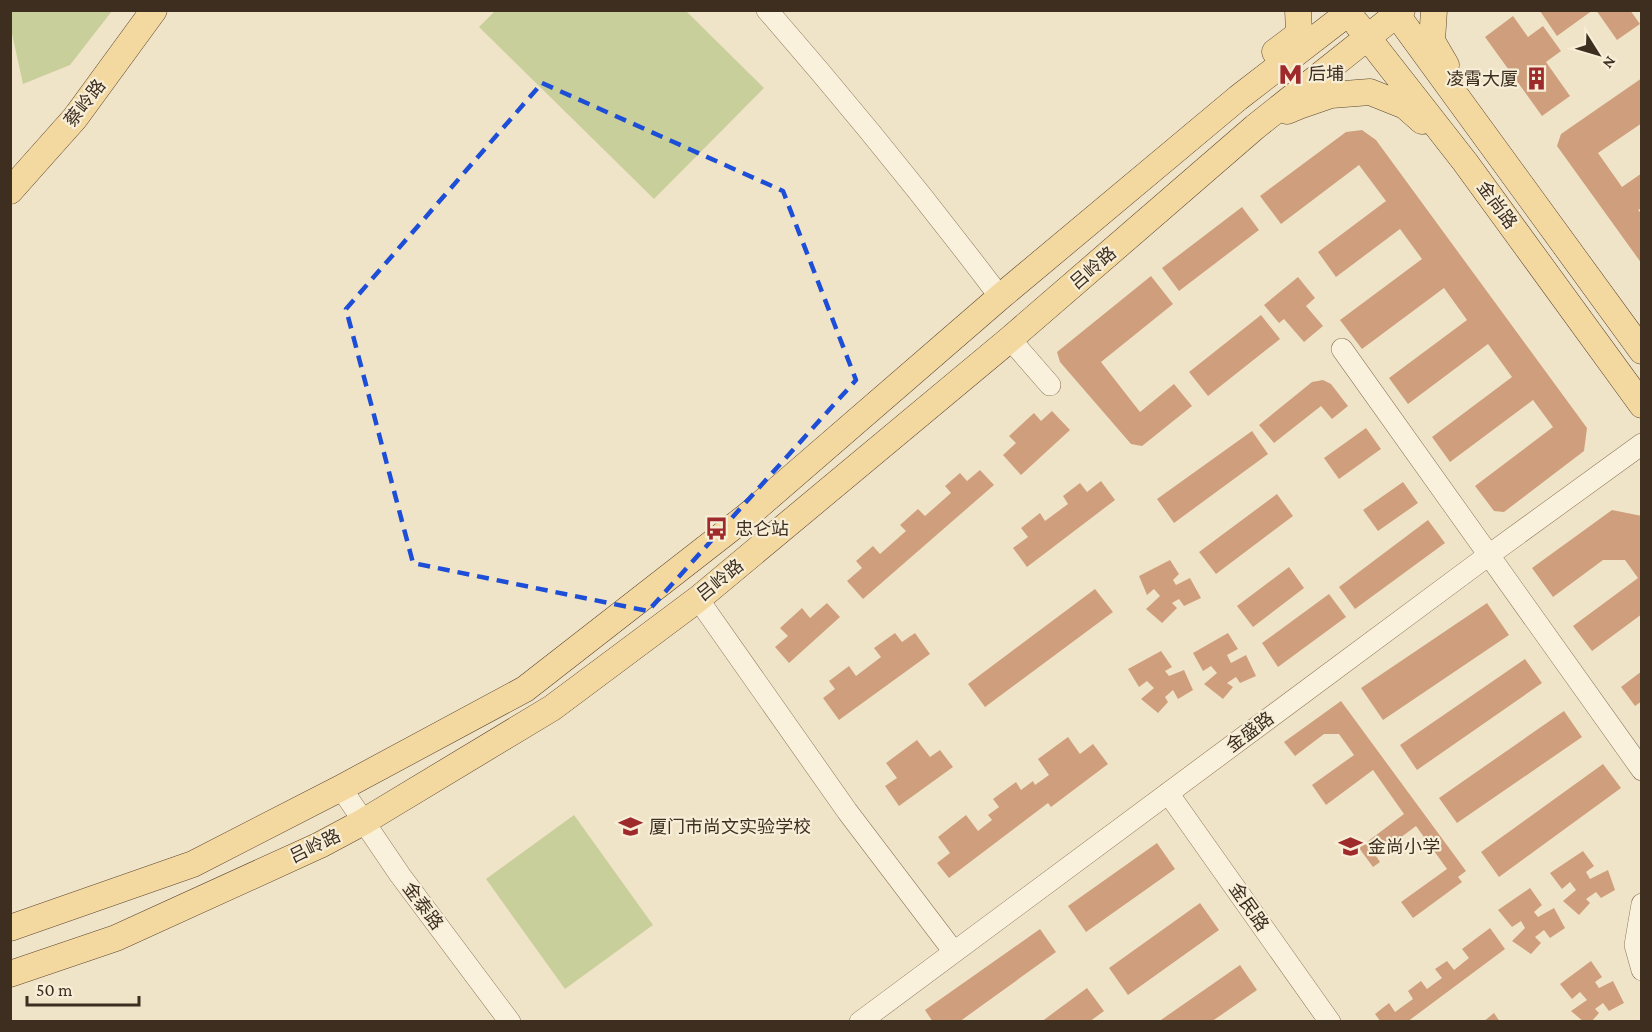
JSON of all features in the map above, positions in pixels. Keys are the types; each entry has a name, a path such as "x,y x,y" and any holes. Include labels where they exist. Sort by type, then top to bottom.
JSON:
{"main road":[{"name":"蔡岭路","path":"10,191 75,118 154,10"},
{"path":"1238,98 1267,57 1299,34 1298,10"},
{"path":"1434,10 1432,41 1512,172"},
{"name":"吕岭路","path":"10,928 193,864 525,689 747,516 1000,297 1238,98 1348,11"},
{"name":"金尚路","path":"1348,11 1465,162 1641,405"},
{"name":"吕岭路","path":"10,974 116,938 320,845 363,822 552,708 698,599 1010,339 1255,127 1397,12"},
{"name":"金尚路","path":"1397,12 1641,351"},
{"path":"1255,127 1299,106 1331,95 1370,92 1405,106 1465,162"}],"street":[{"path":"767,10 812,61 935,211 1000,297"},
{"path":"1010,339 1050,385"},
{"path":"1342,349 1641,770"},
{"name":"金盛路","path":"860,1022 885,1014 954,952 1641,444"},
{"path":"698,599 847,811 954,952"},
{"name":"金泰路","path":"341,788 400,876 510,1022"},
{"name":"金民路","path":"1168,793 1330,1022"},
{"path":"1641,904 1635,945 1641,970"}],"highlighted area":[{"path":"542,83 783,191 856,380 648,611 413,563 346,309"}],"green space":[{"path":"10,11 112,11 70,65 23,84 11,29"},
{"path":"495,11 686,11 764,88 654,199 479,27"},
{"path":"574,815 653,925 565,989 486,879"}],"building":[{"path":"1541,10 1593,10 1557,36"},
{"path":"1596,10 1630,10 1640,24 1617,40"},
{"name":"凌霄大厦","path":"1513,16 1528,37 1543,26 1561,51 1546,62 1570,96 1542,116 1485,37"},
{"path":"1642,78 1642,123 1598,153 1622,187 1642,173 1642,208 1638,210 1642,214 1642,264 1557,146 1561,134"},
{"path":"1362,130 1376,140 1587,428 1584,451 1504,512 1494,511 1475,486 1553,427 1533,400 1450,462 1432,437 1512,377 1488,344 1408,404 1389,378 1467,320 1444,288 1362,349 1340,320 1422,259 1400,229 1336,277 1318,252 1386,201 1359,165 1281,224 1260,196 1346,132"},
{"path":"1242,207 1259,230 1179,291 1162,268"},
{"path":"1151,276 1173,304 1101,362 1140,412 1174,384 1192,406 1142,446 1131,444 1060,362 1057,352"},
{"path":"1298,277 1315,298 1306,306 1323,326 1304,342 1284,319 1279,323 1264,305"},
{"path":"1261,315 1280,339 1208,396 1189,372"},
{"path":"1323,380 1331,384 1348,406 1332,419 1321,406 1274,443 1259,425 1312,382"},
{"path":"1052,411 1070,430 1021,475 1003,455 1016,443 1009,436 1034,413 1041,421"},
{"path":"1366,428 1381,449 1339,479 1324,458"},
{"path":"1252,431 1268,454 1174,523 1157,499"},
{"path":"980,470 994,485 863,599 847,581 862,568 856,561 873,546 880,554 906,531 900,525 918,509 925,516 951,493 945,486 960,473 967,481"},
{"path":"1101,481 1115,500 1027,567 1013,548 1028,537 1021,528 1040,513 1045,521 1068,504 1063,496 1080,483 1087,492"},
{"path":"1403,482 1418,503 1378,531 1363,510"},
{"path":"1277,494 1293,516 1216,574 1199,552"},
{"path":"1612,510 1642,516 1642,614 1592,651 1573,626 1638,578 1625,560 1603,560 1553,597 1532,568"},
{"path":"1428,520 1445,543 1355,609 1339,587"},
{"path":"1170,560 1179,574 1173,580 1176,585 1190,578 1201,598 1184,606 1179,599 1172,603 1177,608 1162,623 1146,609 1160,596 1154,589 1147,595 1139,576"},
{"path":"1289,567 1304,588 1253,627 1237,606"},
{"path":"1095,589 1113,612 985,707 968,684"},
{"path":"1329,594 1346,617 1278,667 1262,643"},
{"path":"827,603 840,617 789,663 775,647 788,636 780,628 802,608 810,618"},
{"path":"1487,603 1509,635 1383,720 1361,688"},
{"path":"895,633 902,642 915,633 930,654 839,720 823,698 835,689 829,681 849,666 856,676 881,657 874,648"},
{"path":"1228,633 1238,649 1227,655 1231,663 1246,655 1256,676 1240,683 1236,677 1227,683 1233,687 1223,699 1204,684 1217,673 1211,666 1203,671 1193,653"},
{"path":"1161,651 1172,667 1165,671 1169,676 1184,670 1193,690 1178,699 1173,690 1165,697 1168,702 1158,713 1141,699 1154,688 1147,681 1139,687 1128,669"},
{"path":"1525,659 1542,683 1417,770 1400,745"},
{"path":"1642,671 1642,701 1635,706 1621,687"},
{"path":"1341,701 1466,871 1458,877 1462,882 1413,918 1401,902 1447,869 1416,826 1376,856 1380,862 1373,867 1359,848 1404,814 1373,770 1326,805 1312,785 1354,755 1339,734 1324,734 1295,756 1284,742"},
{"path":"1564,711 1582,737 1457,823 1439,798"},
{"path":"1068,737 1080,754 1093,744 1108,764 1051,807 1048,803 949,878 937,863 950,853 938,837 966,815 978,831 992,820 988,815 999,807 993,799 1016,782 1021,790 1033,781 1035,785 1049,775 1038,759"},
{"path":"917,740 930,757 940,750 953,767 899,806 885,786 897,778 886,763"},
{"path":"1603,764 1621,788 1499,877 1481,852"},
{"path":"1157,843 1175,869 1086,932 1068,906"},
{"path":"1583,851 1594,866 1586,872 1590,879 1608,870 1615,890 1601,898 1596,892 1586,899 1590,903 1579,915 1563,901 1576,890 1570,882 1562,889 1550,873"},
{"path":"1530,888 1542,905 1534,912 1538,917 1554,908 1565,928 1550,938 1544,930 1535,937 1541,943 1531,954 1512,941 1525,928 1521,921 1512,927 1498,910"},
{"path":"1200,903 1219,930 1128,995 1109,968"},
{"path":"1490,928 1505,949 1407,1022 1381,1022 1375,1014 1389,1003 1395,1012 1413,999 1408,991 1421,981 1427,989 1442,978 1435,969 1447,961 1454,970 1469,958 1462,949"},
{"path":"1040,929 1056,952 959,1022 933,1022 925,1010"},
{"path":"1591,961 1602,977 1595,982 1599,988 1613,981 1624,1003 1609,1011 1603,1003 1595,1009 1599,1013 1591,1022 1584,1022 1571,1011 1587,1000 1580,992 1572,999 1560,984"},
{"path":"1240,965 1257,990 1211,1022 1158,1022"},
{"path":"1087,988 1104,1011 1089,1022 1041,1022"},
{"path":"1494,1013 1500,1022 1483,1022"}],"place":[{"name":"后埔","path":"1290,74"},
{"name":"凌霄大厦","path":"1536,79"},
{"name":"忠仑站","path":"717,529"},
{"name":"厦门市尚文实验学校","path":"631,827"},
{"name":"金尚小学","path":"1350,847"}]}
